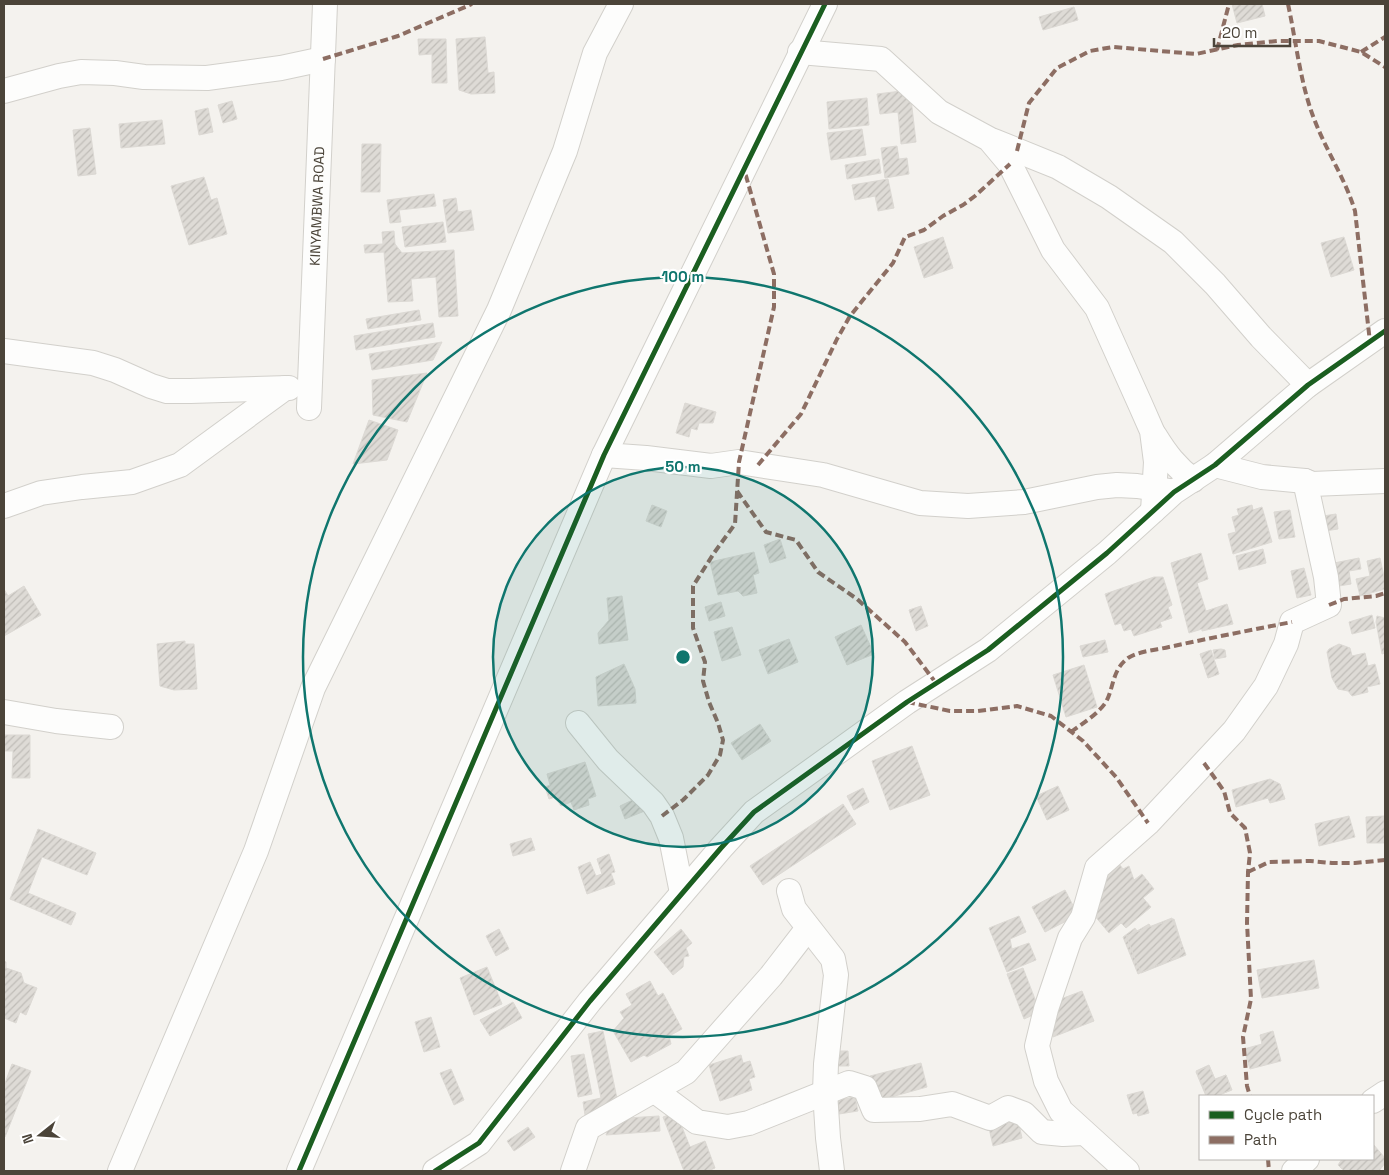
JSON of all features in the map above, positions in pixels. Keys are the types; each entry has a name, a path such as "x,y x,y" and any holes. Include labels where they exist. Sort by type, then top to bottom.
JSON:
{"street":[{"name":"KINYAMBWA ROAD","path":"285,388 310,398 325,4"},
{"path":"120,1171 256,850 313,688 499,310 565,151 595,53 621,4"},
{"path":"299,1171 604,455 825,4"},
{"path":"800,52 881,59 939,112 989,139 1058,167 1109,197 1173,242 1215,284 1261,337 1308,384"},
{"path":"4,91 81,72 115,73 144,77 207,78 264,71 323,59"},
{"path":"989,139 1010,164 1053,250 1097,308 1152,431 1167,456 1178,469 1169,493"},
{"path":"435,1171 479,1143 590,1001 754,812 907,702 988,650 1107,553 1169,493 1215,465 1308,384 1385,331"},
{"path":"4,351 93,363 115,370 151,386 167,390 285,388"},
{"path":"4,506 41,494 82,487 132,482 180,465 285,388"},
{"path":"1152,431 1156,462 1169,493"},
{"path":"604,455 711,466 739,462 823,475 920,503 959,506 1024,502 1117,485 1137,486 1169,493"},
{"path":"1215,465 1262,477 1305,481 1312,484 1385,482"},
{"path":"1127,1171 1084,1134 1061,1111 1046,1081 1037,1046 1046,1008 1070,938 1083,917 1097,868 1148,823 1234,731 1266,686 1286,644 1292,622 1329,605 1326,577 1305,481"},
{"path":"4,712 56,721 112,727"},
{"path":"578,723 608,760 653,803 662,816 671,838 682,893"},
{"path":"788,891 794,909 833,959 836,975 826,1064 825,1092 832,1171"},
{"path":"573,1171 588,1128 686,1072 765,983 808,928"},
{"path":"654,1091 698,1122 728,1127 749,1123 849,1083 865,1088 874,1110 920,1109 952,1104 990,1118 1008,1108 1024,1114 1042,1132 1084,1134"},
{"path":"1374,1100 1385,1093"},
{"path":"1294,1171 1306,1160"}],"building":[{"path":"1232,4 1262,4 1265,16 1237,23"},
{"path":"1074,7 1078,20 1043,30 1039,17"},
{"path":"485,37 488,73 494,72 495,93 471,94 459,90 456,39"},
{"path":"418,39 446,39 447,83 432,83 432,54 419,55"},
{"path":"910,90 916,142 901,144 898,112 880,114 877,94"},
{"path":"867,98 869,125 829,129 827,102"},
{"path":"232,101 237,119 223,123 218,105"},
{"path":"208,108 213,132 199,135 195,111"},
{"path":"162,120 165,144 121,148 119,124"},
{"path":"90,128 96,174 78,176 73,130"},
{"path":"862,129 866,155 831,160 827,133"},
{"path":"362,144 381,144 380,192 361,192"},
{"path":"897,146 899,159 907,158 909,174 885,178 881,148"},
{"path":"879,159 881,173 847,179 845,165"},
{"path":"204,177 211,200 217,198 227,234 189,245 171,186"},
{"path":"888,179 894,208 878,211 875,196 855,200 852,185"},
{"path":"434,194 436,206 399,210 401,222 390,223 387,200"},
{"path":"456,198 458,212 471,210 474,230 448,233 443,200"},
{"path":"443,222 446,242 405,247 402,227"},
{"path":"394,231 395,244 402,253 454,250 458,316 439,317 436,277 411,279 413,301 388,302 384,252 365,253 364,245 383,244 382,232"},
{"path":"943,237 953,268 924,278 914,247"},
{"path":"1344,237 1354,270 1331,277 1321,243"},
{"path":"419,310 421,320 368,329 366,319"},
{"path":"433,323 435,337 356,350 354,336"},
{"path":"442,342 433,360 372,370 369,354"},
{"path":"427,373 407,422 373,415 372,380"},
{"path":"685,403 716,412 713,423 699,423 697,430 691,428 689,437 676,433"},
{"path":"369,420 398,430 387,460 353,464"},
{"path":"652,505 667,511 661,527 646,521"},
{"path":"1252,505 1253,510 1262,507 1272,542 1233,554 1228,534 1236,532 1232,517 1239,515 1237,509"},
{"path":"1290,510 1295,537 1279,539 1274,512"},
{"path":"1336,514 1338,529 1325,531 1323,516"},
{"path":"780,539 786,558 770,563 764,545"},
{"path":"1263,549 1266,563 1239,570 1236,556"},
{"path":"754,552 759,573 753,575 757,593 743,596 738,591 718,595 710,562"},
{"path":"1201,553 1208,579 1197,583 1206,611 1227,604 1233,624 1189,633 1171,563"},
{"path":"1359,558 1361,569 1349,571 1351,584 1339,586 1334,563"},
{"path":"1380,558 1385,589 1360,596 1356,579 1370,576 1367,561"},
{"path":"1304,568 1311,595 1297,598 1291,571"},
{"path":"1154,577 1163,577 1172,605 1168,607 1172,618 1160,622 1162,627 1134,636 1131,629 1124,631 1121,623 1115,625 1105,594"},
{"path":"24,586 41,615 4,636 4,589 8,596"},
{"path":"622,596 628,640 599,644 598,633 609,620 607,598"},
{"path":"721,602 725,616 709,621 705,607"},
{"path":"921,606 928,626 916,631 909,610"},
{"path":"1372,615 1375,628 1352,634 1349,622"},
{"path":"1377,616 1385,618 1385,653 1382,654 1376,622"},
{"path":"861,625 874,654 847,665 835,637"},
{"path":"732,627 741,655 722,661 714,632"},
{"path":"789,639 798,662 768,674 759,650"},
{"path":"1105,640 1108,652 1083,657 1080,646"},
{"path":"185,641 185,644 194,644 197,689 174,690 160,686 157,644"},
{"path":"1339,644 1350,648 1352,656 1365,653 1368,666 1375,664 1380,684 1367,687 1368,692 1352,696 1348,691 1338,689 1332,678 1327,652"},
{"path":"1211,650 1219,674 1208,678 1200,654"},
{"path":"1213,650 1225,650 1226,657 1215,659"},
{"path":"624,664 635,689 636,703 598,706 596,677"},
{"path":"1084,665 1097,707 1066,717 1053,675"},
{"path":"760,724 771,741 742,760 731,743"},
{"path":"4,735 30,735 30,778 12,778 13,751 4,751"},
{"path":"912,746 930,795 890,810 872,761"},
{"path":"585,762 596,796 588,799 589,805 574,810 571,802 561,806 555,797 549,799 545,787 550,785 547,774"},
{"path":"1270,779 1280,784 1285,799 1270,803 1268,798 1236,807 1232,790"},
{"path":"1058,786 1069,810 1047,820 1036,796"},
{"path":"863,788 869,802 854,810 847,796"},
{"path":"641,796 647,810 625,819 620,806"},
{"path":"843,804 856,824 763,885 750,866"},
{"path":"1349,816 1355,837 1319,846 1315,824"},
{"path":"1384,816 1385,843 1367,843 1366,817"},
{"path":"38,829 96,853 87,875 42,857 28,893 76,913 71,925 10,899"},
{"path":"531,838 535,850 513,856 510,844"},
{"path":"609,854 615,872 611,873 615,884 587,894 578,867 590,862 596,876 602,874 597,859"},
{"path":"1116,860 1123,869 1129,866 1134,880 1142,874 1154,889 1143,898 1151,907 1126,928 1121,923 1109,933 1089,909 1102,899 1089,883"},
{"path":"1065,890 1078,915 1045,932 1032,907"},
{"path":"1019,916 1026,932 1010,939 1012,949 1029,943 1036,960 1007,972 989,928"},
{"path":"1172,918 1186,955 1141,973 1126,936"},
{"path":"1174,919 1181,942 1179,945 1182,954 1138,974 1123,937 1135,928 1137,931 1149,924 1151,927"},
{"path":"499,929 509,949 496,956 486,936"},
{"path":"681,929 692,943 686,948 689,956 684,957 683,967 673,975 654,952"},
{"path":"1314,960 1319,988 1262,998 1257,970"},
{"path":"4,961 6,962 6,968 21,973 24,983 37,988 26,1015 20,1012 16,1023 4,1018"},
{"path":"487,967 502,1004 474,1015 460,978"},
{"path":"1023,968 1040,1012 1024,1019 1007,974"},
{"path":"650,981 658,996 663,993 682,1029 669,1036 671,1044 647,1057 644,1055 631,1062 613,1031 624,1018 620,1012 632,1005 626,994"},
{"path":"1082,991 1094,1021 1053,1037 1053,1002"},
{"path":"513,1002 522,1018 490,1036 480,1020"},
{"path":"431,1017 440,1047 424,1052 415,1022"},
{"path":"603,1031 619,1108 585,1115 583,1102 601,1098 588,1034"},
{"path":"1273,1031 1281,1061 1250,1069 1244,1049 1262,1044 1260,1035"},
{"path":"834,1051 848,1051 849,1066 834,1066"},
{"path":"584,1054 592,1094 578,1097 571,1056"},
{"path":"741,1055 743,1063 750,1061 755,1077 749,1079 752,1090 720,1101 709,1065"},
{"path":"921,1063 927,1087 877,1101 870,1076"},
{"path":"12,1064 31,1071 4,1137 4,1086"},
{"path":"1209,1065 1215,1079 1226,1075 1232,1090 1219,1095 1207,1095 1196,1071"},
{"path":"1209,1066 1215,1080 1226,1075 1231,1090 1219,1095 1206,1095 1196,1072"},
{"path":"451,1069 464,1100 454,1105 440,1073"},
{"path":"1143,1091 1149,1113 1138,1116 1137,1113 1133,1114 1127,1095"},
{"path":"855,1097 858,1111 839,1114 836,1100"},
{"path":"676,1112 690,1147 705,1141 715,1168 708,1171 684,1171 663,1117"},
{"path":"659,1116 660,1131 606,1135 611,1119"},
{"path":"1018,1120 1022,1138 993,1146 989,1128"},
{"path":"528,1127 535,1137 514,1151 507,1141"},
{"path":"1374,1145 1385,1158 1385,1163 1379,1171 1344,1171 1338,1165 1341,1160 1374,1160"}],"marked path":[{"path":"323,59 398,36 472,4"},
{"path":"1217,50 1229,4"},
{"path":"1288,4 1301,75 1309,103 1318,128 1346,187 1355,211 1370,342"},
{"path":"1361,52 1385,37"},
{"path":"1017,151 1029,103 1057,68 1090,51 1113,47 1196,54 1238,45 1277,41 1319,41 1361,52 1385,67"},
{"path":"758,465 801,414 850,316 893,263 905,237 924,230 943,216 963,205 1010,164"},
{"path":"662,816 683,800 708,775 720,755 723,740 703,681 705,662 693,628 693,586 735,524 739,462 774,307 774,274 744,169"},
{"path":"737,491 766,532 796,540 818,572 857,599 905,642 936,683"},
{"path":"1329,605 1344,599 1376,596 1385,593"},
{"path":"1071,732 1103,706 1109,696 1119,668 1132,656 1148,651 1292,622"},
{"path":"907,702 950,711 978,711 1017,706 1051,716 1083,741 1116,777 1148,823"},
{"path":"1204,763 1224,791 1230,813 1245,828 1250,853 1247,923 1251,999 1243,1037 1247,1086 1250,1095"},
{"path":"1248,872 1269,862 1355,863 1385,860"},
{"path":"1268,1160 1269,1171"}],"cycle path":[{"path":"299,1171 604,455 825,4"},
{"path":"435,1171 479,1143 590,1001 754,812 907,702 988,650 1107,553 1174,492 1215,465 1308,385 1385,331"}]}
